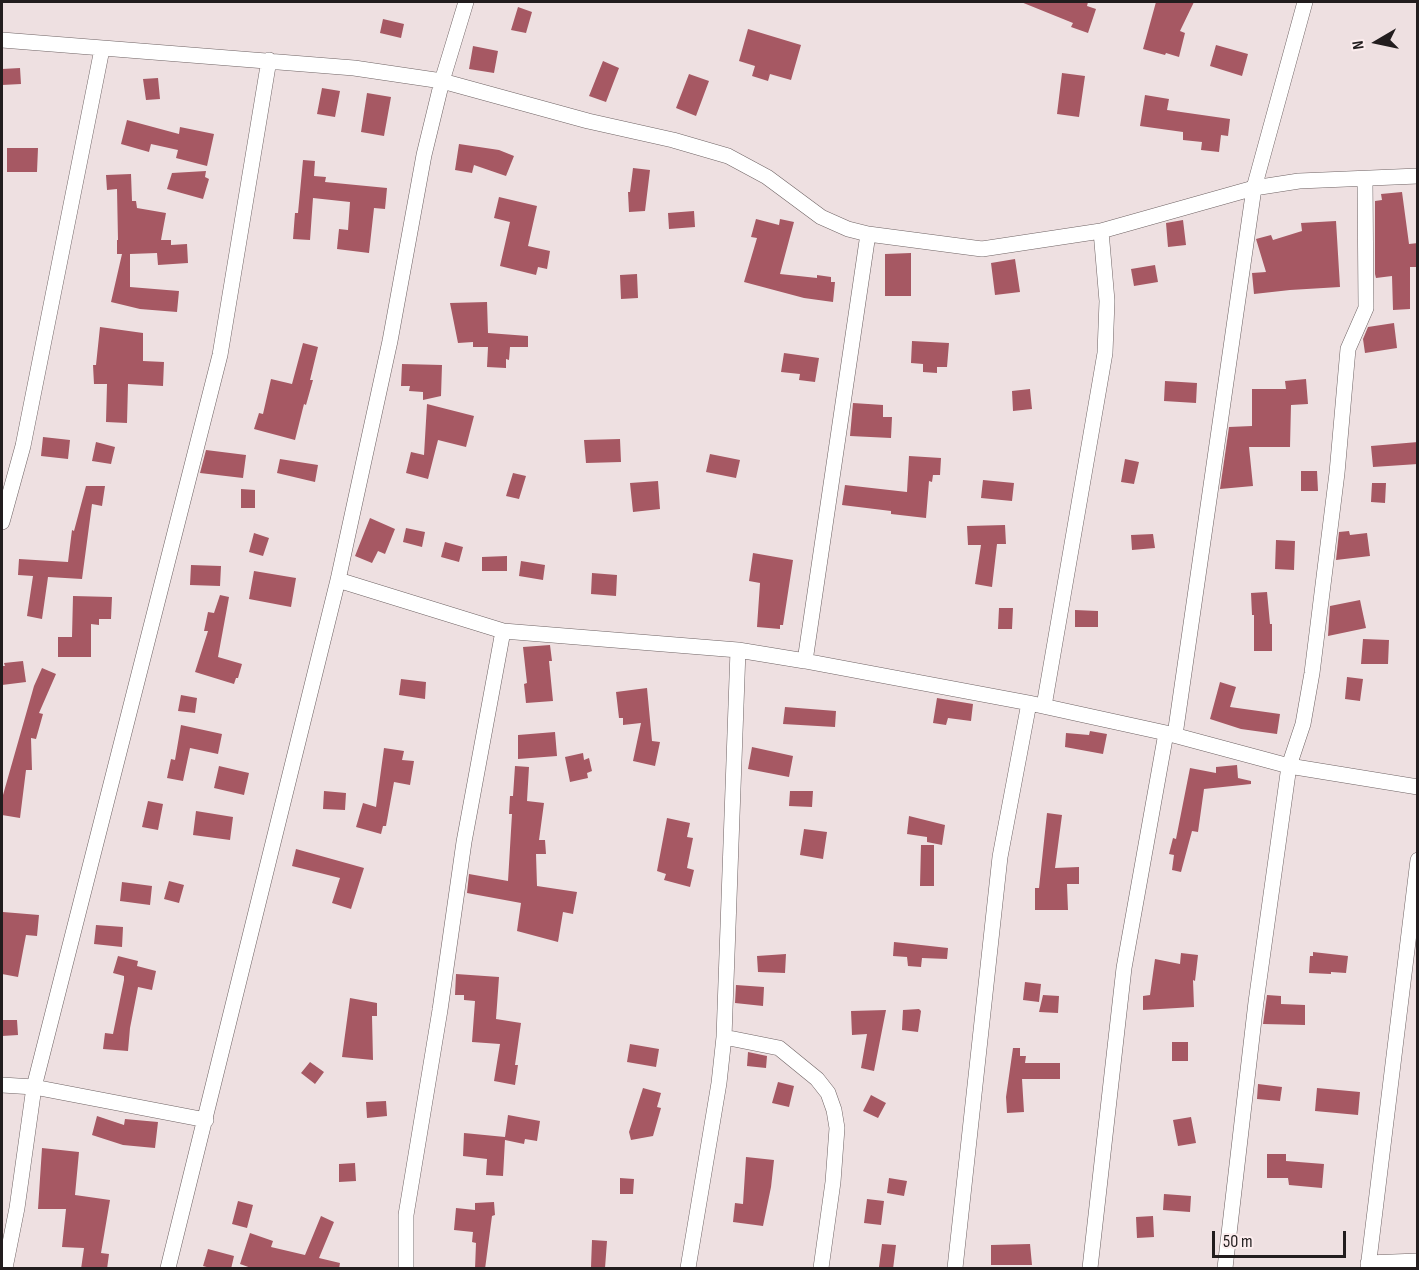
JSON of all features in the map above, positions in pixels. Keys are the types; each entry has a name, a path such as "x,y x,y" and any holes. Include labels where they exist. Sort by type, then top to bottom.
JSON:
{"street":[{"path":"168,1269 338,580 390,341 424,155 442,81 466,2"},
{"path":"1090,1269 1124,968 1171,734 1254,188 1305,2"},
{"path":"2,40 269,60 354,68 442,81 588,122 705,148 728,156 767,177 821,217 848,229 868,234 982,249 1101,231 1254,188 1299,181 1418,176"},
{"path":"2,522 23,446 102,49"},
{"path":"5,1269 17,1208 34,1087 220,356 269,60"},
{"path":"1224,1269 1256,1002 1289,766 1303,724 1312,673 1337,472 1348,349 1366,308 1365,179"},
{"path":"955,1269 1000,857 1036,704 1105,353 1107,301 1101,231"},
{"path":"805,661 868,234"},
{"path":"338,580 503,631 738,650 805,661 1036,704 1171,734 1289,766 1418,787"},
{"path":"406,1269 406,1215 440,1010 464,842 503,631"},
{"path":"688,1269 719,1083 724,1038 738,650"},
{"path":"1418,860 1368,1266 1418,1260"},
{"path":"724,1038 779,1048 817,1079 828,1093 837,1128 833,1182 821,1269"},
{"path":"2,1085 34,1087 206,1120"}],"building":[{"path":"1021,2 1088,2 1087,6 1096,9 1088,33 1071,27 1073,23"},
{"path":"1156,2 1194,2 1180,31 1185,33 1179,57 1143,49"},
{"path":"518,7 532,12 526,33 511,30"},
{"path":"383,19 404,24 401,38 380,33"},
{"path":"748,29 801,45 791,80 770,74 768,81 752,76 755,66 739,61"},
{"path":"1216,45 1248,54 1242,76 1210,66"},
{"path":"473,46 498,51 494,73 469,69"},
{"path":"603,61 619,68 606,102 589,96"},
{"path":"20,68 21,84 2,85 2,69"},
{"path":"1062,73 1085,76 1079,117 1057,114"},
{"path":"689,74 709,81 696,116 676,108"},
{"path":"158,78 160,99 146,100 143,79"},
{"path":"322,88 340,91 335,117 317,114"},
{"path":"367,93 391,97 384,136 361,132"},
{"path":"1145,95 1169,99 1167,110 1230,119 1228,136 1221,135 1219,152 1201,150 1202,142 1183,140 1183,132 1140,126"},
{"path":"127,120 179,134 180,127 214,134 207,166 176,158 178,150 151,144 149,152 121,144"},
{"path":"459,144 499,150 514,156 506,176 474,165 472,173 455,170"},
{"path":"7,148 38,148 37,172 7,172"},
{"path":"303,160 315,161 314,176 326,177 325,182 387,188 385,209 374,208 369,253 337,249 339,229 348,230 350,202 313,198 310,240 293,239"},
{"path":"633,168 650,170 645,211 629,212 628,192 630,192"},
{"path":"206,171 205,177 209,179 203,199 167,189 172,173"},
{"path":"131,174 132,201 136,201 137,208 166,213 161,240 171,240 171,245 187,244 188,263 158,265 157,253 130,254 130,287 179,291 177,312 140,309 111,302 122,254 117,254 117,189 107,190 106,175"},
{"path":"1402,192 1409,244 1418,243 1418,267 1410,267 1410,309 1393,310 1392,276 1376,278 1375,274 1375,201 1382,200 1381,194"},
{"path":"499,197 537,206 528,246 550,251 547,269 538,267 536,275 500,266 510,222 494,218"},
{"path":"694,211 695,227 669,229 668,213"},
{"path":"756,219 779,225 780,219 794,222 780,274 817,278 817,275 831,277 831,282 835,282 833,302 804,298 744,282 757,238 751,237"},
{"path":"1183,220 1186,245 1168,247 1166,223"},
{"path":"1336,221 1340,287 1254,294 1252,273 1266,272 1256,239 1271,235 1273,240 1302,231 1301,223"},
{"path":"911,253 911,296 885,296 885,254"},
{"path":"1015,259 1020,292 995,295 991,263"},
{"path":"1155,265 1158,282 1134,286 1131,269"},
{"path":"637,274 638,298 621,299 620,275"},
{"path":"487,302 488,333 528,336 528,347 510,347 506,368 487,367 488,347 473,347 473,342 458,343 450,303"},
{"path":"1394,323 1397,348 1365,353 1363,339 1368,327"},
{"path":"100,327 143,333 143,361 164,362 163,386 128,384 127,423 106,422 107,384 94,384 93,365 96,365"},
{"path":"912,341 949,343 947,367 937,367 937,373 923,372 923,364 911,363"},
{"path":"303,343 318,347 310,380 313,380 295,440 254,429 259,413 263,414 271,379 292,384"},
{"path":"784,353 819,358 815,382 799,380 800,374 781,372"},
{"path":"402,364 442,365 441,396 423,400 423,392 409,391 410,386 401,386"},
{"path":"1306,379 1308,404 1291,405 1290,447 1249,447 1253,486 1220,489 1229,427 1252,426 1252,389 1286,389 1285,381"},
{"path":"1165,381 1197,383 1196,403 1164,401"},
{"path":"1030,389 1032,409 1013,411 1012,391"},
{"path":"853,403 883,405 883,417 892,417 891,438 850,436"},
{"path":"427,404 474,416 466,447 438,440 428,479 406,473 411,452 424,455"},
{"path":"43,437 70,440 68,459 41,456"},
{"path":"620,439 621,462 586,463 584,440"},
{"path":"96,442 115,447 111,464 92,461"},
{"path":"1418,442 1418,464 1373,467 1371,446"},
{"path":"206,450 246,455 243,478 200,473"},
{"path":"710,454 740,460 736,478 706,472"},
{"path":"909,456 941,458 940,475 933,475 932,482 929,481 926,518 842,505 845,485 907,492"},
{"path":"280,459 318,465 315,482 277,473"},
{"path":"1125,459 1139,462 1134,484 1121,482"},
{"path":"1301,471 1317,471 1318,491 1301,491"},
{"path":"513,473 526,476 519,499 506,496"},
{"path":"983,480 1014,483 1012,501 981,498"},
{"path":"658,481 660,509 633,512 630,483"},
{"path":"1372,483 1386,483 1385,503 1371,502"},
{"path":"86,486 105,486 102,506 92,504 82,579 48,577 42,619 27,616 33,576 18,575 19,559 68,562 72,530 74,531"},
{"path":"241,489 255,490 255,508 241,508"},
{"path":"370,518 395,529 385,554 378,551 372,563 355,556"},
{"path":"1005,525 1006,544 997,544 992,587 975,584 981,545 968,545 967,526"},
{"path":"406,528 425,532 422,547 403,542"},
{"path":"1349,531 1350,535 1367,533 1370,556 1336,560 1339,532"},
{"path":"254,533 269,538 263,556 249,552"},
{"path":"1153,534 1155,548 1132,550 1131,535"},
{"path":"1276,540 1295,541 1294,570 1275,569"},
{"path":"445,542 463,547 459,562 441,557"},
{"path":"753,553 793,560 783,625 780,625 780,629 757,627 760,583 749,581"},
{"path":"507,556 507,571 482,571 482,557"},
{"path":"521,561 545,565 543,580 519,576"},
{"path":"191,565 221,566 220,586 190,585"},
{"path":"254,571 296,578 291,607 249,599"},
{"path":"592,573 617,575 616,596 591,594"},
{"path":"1267,592 1270,624 1272,624 1272,651 1254,651 1254,615 1252,615 1251,593"},
{"path":"220,595 229,597 218,657 242,664 234,684 195,672 208,631 204,631 208,612 214,613"},
{"path":"73,596 112,597 111,619 99,619 99,625 91,624 91,657 58,657 58,637 72,637"},
{"path":"1360,600 1366,628 1328,636 1330,606"},
{"path":"999,608 1013,608 1012,629 998,629"},
{"path":"1075,610 1098,611 1098,627 1075,627"},
{"path":"1363,639 1389,640 1388,664 1361,664"},
{"path":"550,645 552,661 549,661 553,701 526,703 524,684 527,683 523,647"},
{"path":"23,661 26,682 2,685 4,663"},
{"path":"42,668 56,674 39,713 43,714 36,739 31,738 32,770 26,770 20,818 2,815 3,795 34,686"},
{"path":"1347,677 1363,679 1360,701 1345,699"},
{"path":"401,679 426,682 425,699 399,695"},
{"path":"1220,682 1236,687 1230,707 1280,714 1277,734 1241,729 1210,719"},
{"path":"647,688 652,741 660,742 655,766 633,761 641,723 623,725 623,718 619,718 616,692"},
{"path":"181,695 197,698 195,713 178,711"},
{"path":"937,698 973,704 971,721 948,718 946,725 933,723"},
{"path":"785,707 836,711 835,727 783,724"},
{"path":"181,725 222,734 218,754 190,748 183,781 167,778 171,759 175,760"},
{"path":"1090,731 1107,734 1103,754 1065,747 1066,733 1089,735"},
{"path":"555,732 557,756 518,759 518,735"},
{"path":"752,747 793,756 789,777 748,769"},
{"path":"384,748 404,751 402,760 414,761 410,785 394,782 386,826 383,826 381,834 356,827 363,803 376,807"},
{"path":"583,753 584,760 589,758 592,771 587,773 588,778 570,782 565,757"},
{"path":"1237,765 1238,778 1251,781 1251,784 1204,789 1198,832 1192,831 1181,872 1172,870 1174,855 1169,854 1173,838 1176,839 1190,768 1216,773 1216,767"},
{"path":"219,766 249,773 244,795 214,788"},
{"path":"515,766 529,767 527,801 544,803 539,840 545,840 546,854 536,854 537,886 577,892 573,914 563,912 558,942 517,931 521,903 467,893 469,874 508,881 512,814 509,814 510,796 513,796"},
{"path":"324,791 346,793 345,810 323,809"},
{"path":"790,791 813,791 812,807 789,806"},
{"path":"148,801 163,804 158,830 142,827"},
{"path":"196,811 233,817 230,840 193,835"},
{"path":"1047,813 1062,815 1055,868 1079,867 1079,884 1067,884 1068,910 1035,910 1035,888 1039,888"},
{"path":"909,816 945,825 942,845 927,842 927,837 907,834"},
{"path":"667,818 690,823 687,837 693,838 687,868 694,870 690,887 664,880 666,874 657,871"},
{"path":"804,829 827,832 823,859 800,855"},
{"path":"921,845 934,845 934,886 920,886"},
{"path":"296,849 364,868 351,909 332,903 340,878 292,866"},
{"path":"169,881 184,885 179,903 164,899"},
{"path":"122,882 152,886 150,905 120,901"},
{"path":"3,912 39,915 37,936 26,935 18,977 2,974"},
{"path":"96,925 123,927 122,947 94,944"},
{"path":"894,942 948,948 947,959 922,958 921,967 908,966 907,957 893,956"},
{"path":"1313,952 1348,956 1346,973 1309,973 1310,956 1313,956"},
{"path":"1181,953 1198,955 1195,981 1193,980 1194,1007 1143,1010 1143,996 1150,995 1155,959 1180,964"},
{"path":"786,954 785,973 758,972 757,956"},
{"path":"118,956 138,961 137,966 156,971 152,990 138,987 128,1051 103,1049 105,1033 113,1034 124,980 124,976 113,973"},
{"path":"456,974 499,977 496,1019 521,1023 515,1065 518,1065 515,1085 494,1081 500,1044 472,1042 475,1001 464,1000 464,995 455,995"},
{"path":"1025,982 1041,984 1039,1002 1023,1000"},
{"path":"736,985 764,987 763,1006 735,1003"},
{"path":"1043,995 1059,996 1058,1013 1039,1012"},
{"path":"1267,995 1281,996 1281,1004 1305,1005 1305,1025 1263,1024"},
{"path":"350,998 377,1003 377,1016 372,1016 373,1060 342,1057"},
{"path":"919,1009 921,1011 918,1032 902,1030 903,1010"},
{"path":"886,1010 874,1071 861,1068 867,1034 852,1035 851,1011"},
{"path":"2,1020 17,1020 18,1035 2,1036"},
{"path":"1172,1042 1188,1042 1188,1061 1172,1061"},
{"path":"630,1044 659,1049 656,1067 627,1062"},
{"path":"1013,1048 1020,1048 1020,1056 1026,1056 1025,1063 1060,1063 1060,1079 1022,1079 1024,1112 1007,1113 1006,1097"},
{"path":"748,1052 767,1056 766,1068 747,1066"},
{"path":"310,1062 324,1072 315,1084 301,1073"},
{"path":"778,1082 794,1086 789,1107 772,1103"},
{"path":"1258,1084 1282,1087 1280,1101 1257,1099"},
{"path":"643,1088 661,1093 657,1107 661,1108 653,1136 631,1140 629,1132"},
{"path":"1317,1088 1360,1092 1358,1115 1315,1111"},
{"path":"871,1095 886,1103 878,1118 863,1111"},
{"path":"386,1101 387,1116 367,1118 366,1102"},
{"path":"508,1115 540,1121 537,1141 525,1139 524,1144 505,1140 503,1176 486,1175 487,1159 463,1156 464,1133 505,1137"},
{"path":"97,1116 124,1125 125,1119 158,1122 155,1148 123,1145 92,1135"},
{"path":"1191,1117 1196,1143 1178,1146 1173,1120"},
{"path":"42,1148 79,1152 75,1195 110,1200 101,1253 109,1254 107,1269 81,1269 84,1248 62,1247 66,1209 38,1209"},
{"path":"1267,1154 1286,1154 1286,1161 1324,1164 1322,1188 1289,1185 1288,1178 1267,1178"},
{"path":"746,1157 774,1160 763,1226 733,1222 735,1203 743,1204"},
{"path":"355,1163 356,1181 339,1182 339,1164"},
{"path":"620,1178 634,1179 633,1194 620,1194"},
{"path":"889,1178 907,1181 904,1196 887,1193"},
{"path":"1164,1194 1191,1196 1190,1212 1163,1210"},
{"path":"867,1199 884,1201 881,1225 864,1223"},
{"path":"238,1201 253,1205 247,1228 232,1224"},
{"path":"494,1202 495,1215 492,1216 485,1269 475,1269 476,1243 472,1242 473,1232 454,1230 456,1208 475,1210 475,1203"},
{"path":"321,1216 334,1222 319,1258 340,1263 339,1269 254,1269 240,1264 250,1233 273,1241 271,1247 305,1255"},
{"path":"1153,1216 1154,1237 1137,1238 1136,1217"},
{"path":"592,1240 607,1241 605,1268 591,1267"},
{"path":"882,1244 896,1245 893,1269 879,1267"},
{"path":"1030,1244 1032,1265 991,1265 991,1245"},
{"path":"208,1249 234,1256 231,1269 214,1269 203,1266"}]}
